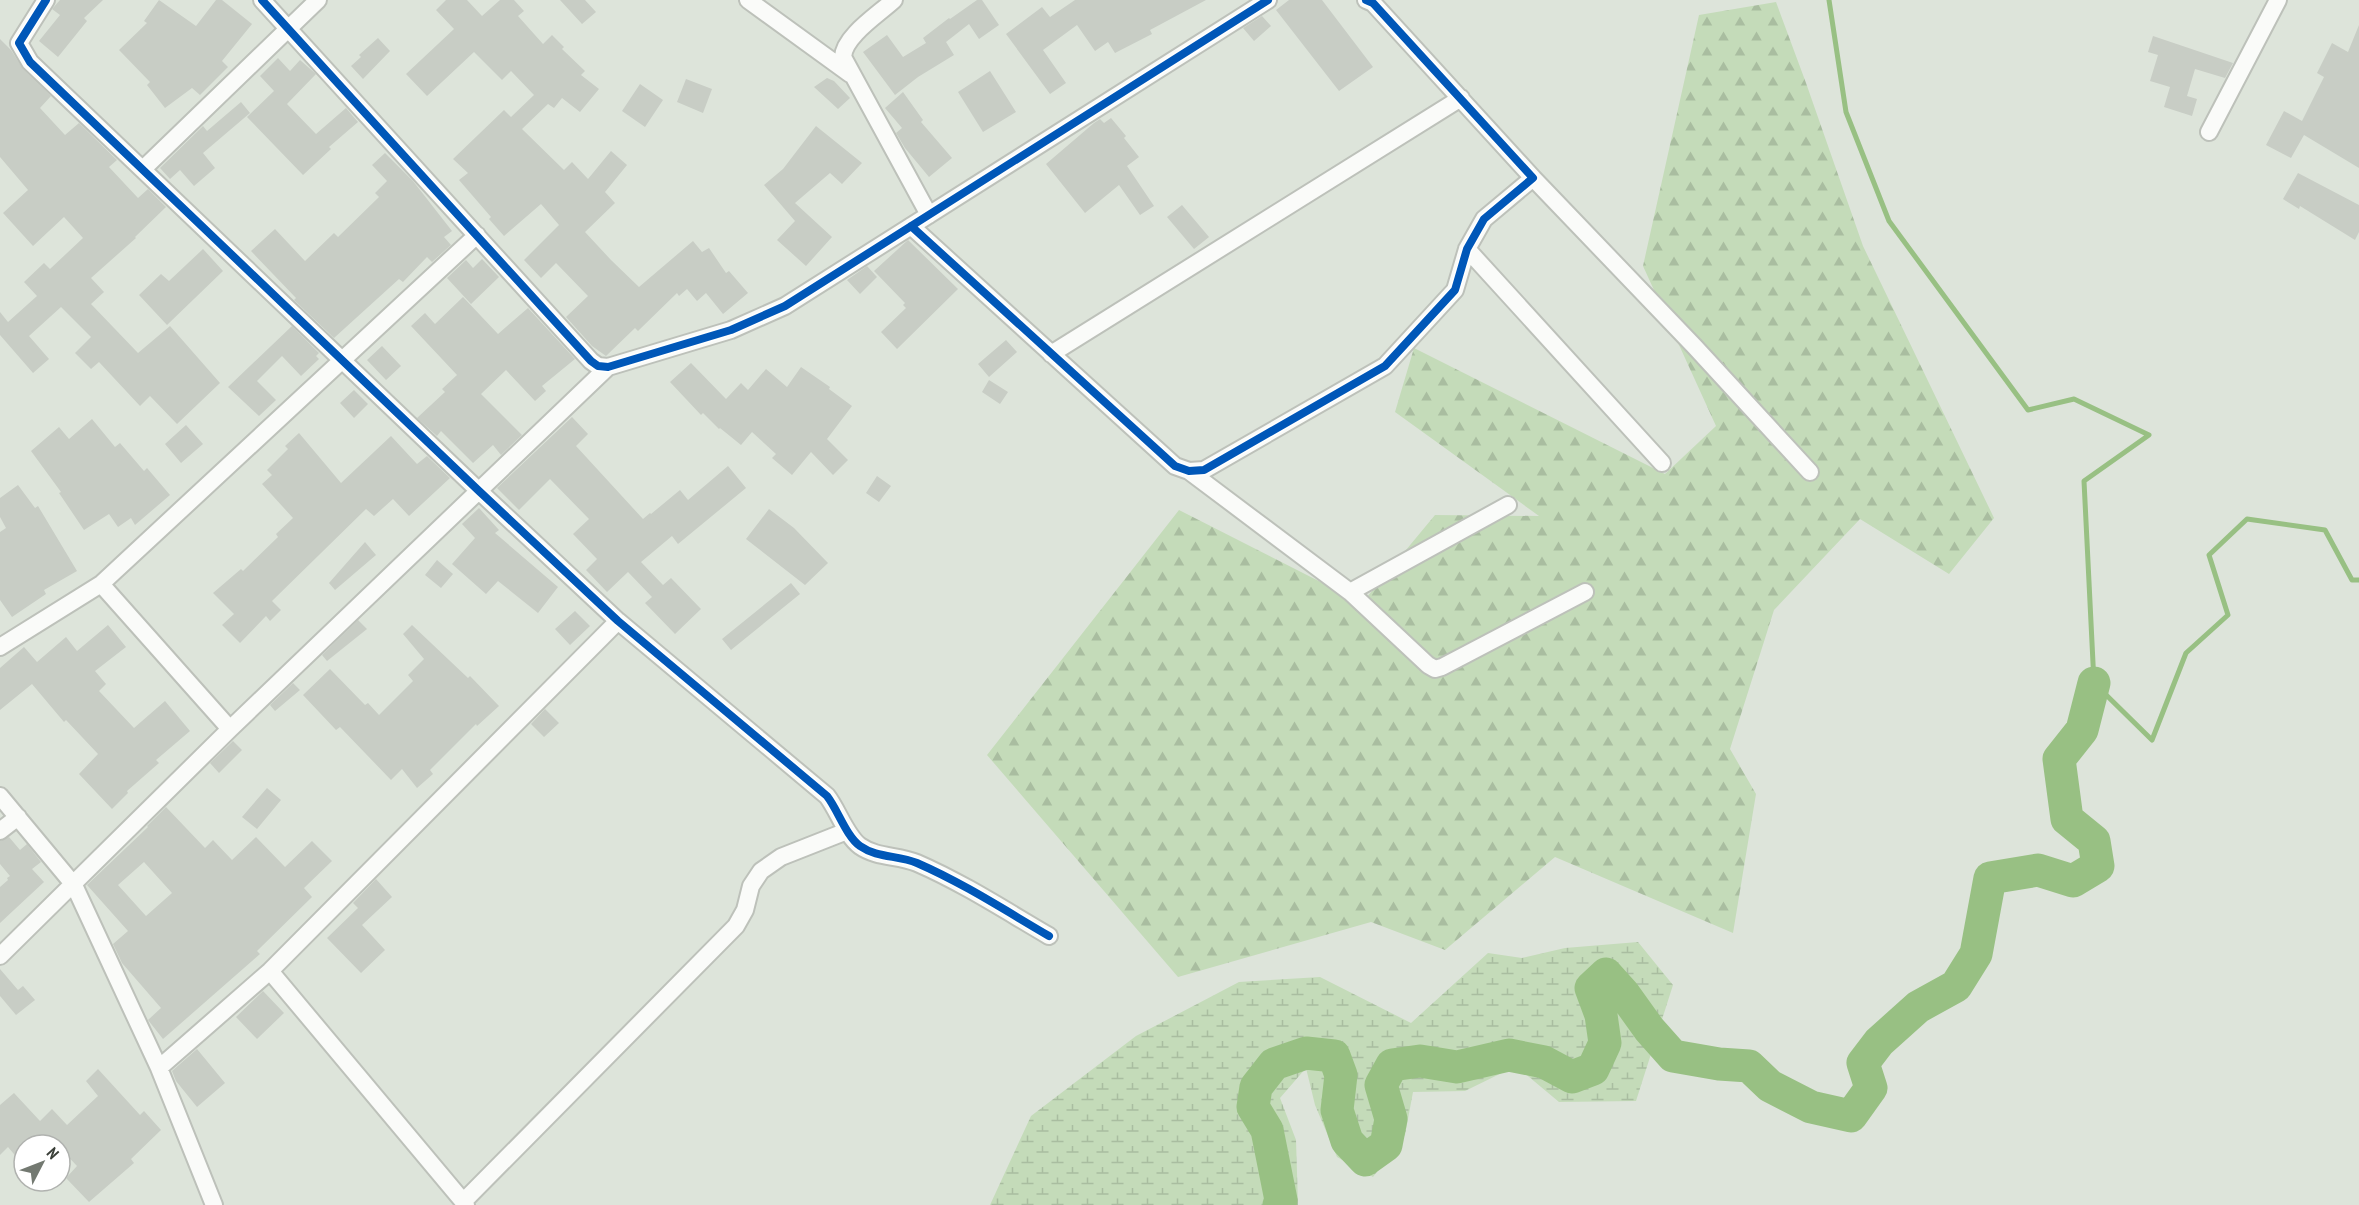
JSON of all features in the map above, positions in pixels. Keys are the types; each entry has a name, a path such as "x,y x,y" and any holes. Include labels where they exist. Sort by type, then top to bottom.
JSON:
{"street":[{"path":"46,0 19,43 30,62 618,621 828,796 847,831 859,845 879,855 913,861 924,866 1049,936"},
{"path":"262,0 591,361 598,366 608,367 731,330 785,306 1268,0"},
{"path":"143,169 318,0"},
{"path":"748,0 854,76"},
{"path":"894,0 849,40 843,51 843,57 929,215"},
{"path":"1366,0 1387,18 1533,178 1695,347 1810,472"},
{"path":"2209,132 2278,0"},
{"path":"1052,354 1461,98"},
{"path":"1189,471 1204,470 1385,366 1455,290 1467,249 1484,219 1533,178"},
{"path":"911,226 1175,466 1189,471 1350,592 1428,666 1435,669 1442,667 1585,592"},
{"path":"0,647 101,584 477,235"},
{"path":"1467,249 1662,463"},
{"path":"0,956 230,729 608,367"},
{"path":"1350,592 1508,505"},
{"path":"101,584 230,729"},
{"path":"159,1068 270,971 618,621"},
{"path":"0,795 74,885 159,1068 213,1205"},
{"path":"0,831 18,817"},
{"path":"270,971 464,1204 736,926 745,910 751,886 761,871 781,857 847,831"}],"green space":[{"path":"1776,2 1863,246 1994,518 1949,574 1860,519 1774,610 1730,749 1756,794 1733,933 1555,857 1445,950 1371,922 1178,977 987,755 1179,510 1362,603 1435,515 1539,516 1395,412 1414,348 1665,474 1716,426 1643,266 1699,15"},
{"path":"1638,942 1673,985 1636,1101 1559,1102 1516,1066 1465,1091 1413,1092 1405,1135 1373,1177 1337,1157 1315,1105 1306,1068 1280,1098 1296,1140 1298,1205 990,1205 1031,1116 1136,1036 1239,982 1320,977 1411,1023 1488,953 1522,958 1565,948"}],"building":[{"path":"60,0 103,0 84,18 87,21 58,57 39,41 60,15 52,9"},
{"path":"159,0 196,26 216,0 222,0 252,24 222,61 228,67 200,95 192,88 165,108 147,85 150,82 119,50 147,23 144,21"},
{"path":"446,0 467,0 482,16 500,0 514,0 524,11 518,16 543,44 552,35 564,47 562,49 585,71 581,75 599,89 580,112 562,98 554,108 548,104 522,129 564,170 572,162 588,179 611,151 627,165 605,192 615,203 585,232 611,260 639,287 693,241 702,252 709,248 726,273 729,271 748,293 723,314 706,293 697,301 687,289 679,296 677,293 638,331 635,328 606,356 592,346 566,317 588,296 556,263 541,278 524,260 559,225 541,204 504,236 459,180 468,173 453,159 504,110 511,117 534,95 511,71 502,80 474,52 427,96 406,74 454,29 436,10"},
{"path":"560,0 585,0 596,12 582,24"},
{"path":"977,0 982,0 999,25 979,39 969,24 946,42 954,55 918,77 895,95 863,52 887,35 903,57 926,43 923,38"},
{"path":"1075,0 1206,0 1150,30 1152,34 1115,53 1108,42 1095,51 1077,25 1043,50 1066,83 1050,94 1006,34 1042,7 1050,17"},
{"path":"1289,0 1322,0 1373,67 1339,91 1276,10"},
{"path":"1262,16 1271,26 1254,41 1243,28"},
{"path":"2359,25 2359,168 2304,135 2291,158 2266,145 2284,111 2302,121 2324,77 2317,73 2332,43 2348,52"},
{"path":"2153,36 2233,63 2225,78 2195,69 2187,96 2197,99 2192,116 2164,107 2170,87 2150,81 2158,55 2148,52"},
{"path":"378,38 390,51 363,79 351,66 361,57 359,55"},
{"path":"0,39 11,50 23,69 51,96 40,108 65,135 79,123 117,160 109,167 138,198 148,189 166,207 136,238 91,278 104,292 91,304 138,353 170,326 220,383 177,424 150,396 140,406 99,362 91,369 75,353 91,337 61,307 29,336 49,359 33,373 0,335 0,312 8,322 37,296 24,282 44,263 50,269 83,238 64,217 33,246 3,213 28,190 0,157"},
{"path":"278,58 290,71 300,60 316,74 287,104 316,134 346,108 358,122 329,147 331,149 303,175 247,117 274,91 260,76"},
{"path":"990,71 1016,112 983,132 958,92"},
{"path":"827,78 834,81 850,98 838,109 814,87"},
{"path":"686,79 712,89 703,113 677,102"},
{"path":"640,84 663,100 645,127 622,111"},
{"path":"903,92 923,120 921,122 952,158 929,177 905,148 896,133 902,128 885,108"},
{"path":"241,102 250,113 203,153 215,168 194,186 180,170 170,179 160,168 203,126 207,131"},
{"path":"1111,118 1139,157 1127,166 1154,206 1140,215 1119,185 1085,213 1046,164 1094,123 1100,119 1104,123"},
{"path":"816,126 862,163 842,184 830,173 795,203 832,237 806,266 777,240 795,221 764,185 783,169"},
{"path":"385,153 413,181 452,231 444,237 451,245 432,262 427,257 403,282 399,279 334,338 294,300 296,298 251,251 275,229 305,261 334,233 338,237 379,197 375,193 387,181 372,165"},
{"path":"2298,173 2359,205 2359,232 2355,240 2300,206 2299,209 2283,199"},
{"path":"1182,205 1209,237 1194,249 1167,217"},
{"path":"908,240 958,289 897,349 881,332 906,308 903,305 905,303 874,271"},
{"path":"203,249 223,271 167,325 139,295 161,274 169,281"},
{"path":"482,259 499,277 471,304 447,278 466,260 473,268"},
{"path":"867,266 877,277 860,294 847,280"},
{"path":"463,297 498,334 528,308 575,359 542,386 546,391 535,401 506,370 481,394 522,435 501,455 493,445 473,463 441,431 437,436 417,418 445,392 442,389 457,375 411,326 425,313 435,324"},
{"path":"292,326 319,353 316,356 319,359 301,376 282,356 257,381 276,400 259,416 228,387"},
{"path":"1006,340 1017,352 989,377 978,364"},
{"path":"382,346 401,366 386,380 367,360"},
{"path":"691,363 726,399 741,383 748,390 766,369 787,387 801,367 852,406 827,439 848,460 833,475 811,452 792,475 772,458 776,454 752,432 741,445 719,429 703,413 701,415 670,382"},
{"path":"989,380 1008,392 1000,404 982,392"},
{"path":"354,390 368,404 354,418 340,403"},
{"path":"572,417 588,434 576,446 643,519 680,490 688,500 728,466 746,488 678,544 672,536 641,562 663,585 671,578 701,609 675,634 645,603 652,597 628,572 607,592 586,570 597,559 573,534 589,519 550,479 519,510 497,488"},
{"path":"92,419 115,447 120,443 144,471 147,468 170,495 135,525 131,518 118,527 109,514 84,530 59,493 61,492 31,451 59,427 69,439"},
{"path":"186,425 203,444 181,463 165,444"},
{"path":"299,433 341,483 391,436 417,464 427,456 450,478 409,516 393,499 374,516 366,509 272,601 281,610 270,621 266,616 240,643 222,625 234,614 213,593 241,569 243,571 278,537 276,534 293,518 262,484 272,475 267,470 288,449 285,446"},
{"path":"877,476 891,486 879,502 866,493"},
{"path":"18,485 35,508 38,506 77,571 44,590 46,594 12,617 0,600 0,532 6,528 0,517 0,498"},
{"path":"479,508 499,530 495,533 558,587 538,613 498,581 486,594 452,564 475,538 462,524"},
{"path":"769,509 794,528 828,563 805,585 746,539"},
{"path":"365,542 376,555 335,590 329,583"},
{"path":"437,560 453,574 441,588 425,575"},
{"path":"791,583 800,594 731,650 722,639"},
{"path":"575,611 590,626 570,645 555,629"},
{"path":"358,620 367,629 327,661 322,655"},
{"path":"108,625 126,647 95,671 106,684 99,691 134,728 165,701 190,731 156,760 159,763 127,791 128,793 112,809 79,774 98,754 66,720 64,722 32,684 0,710 0,668 24,647 37,662 66,637 77,651"},
{"path":"412,625 468,678 470,676 499,706 477,726 476,724 430,770 433,774 417,788 402,769 391,780 340,727 336,730 303,695 330,669 365,705 368,703 379,715 413,681 408,675 424,659 403,634"},
{"path":"293,683 300,690 275,711 270,705"},
{"path":"545,709 559,723 544,737 531,724"},
{"path":"233,741 242,750 219,773 210,763"},
{"path":"267,788 281,800 257,829 242,817"},
{"path":"166,807 205,848 213,840 232,860 256,837 285,867 312,841 332,861 304,888 312,897 257,951 260,954 163,1039 148,1020 161,1008 122,963 113,944 128,931 87,885","holes":["144,862 172,893 146,916 118,885"]},
{"path":"9,837 20,850 27,844 41,862 32,869 44,882 0,923 0,887 10,876 0,864 0,841"},
{"path":"376,879 392,897 362,925 385,950 361,973 327,938 358,908 353,903"},
{"path":"0,969 18,990 23,986 35,1000 16,1015 0,996"},
{"path":"263,991 284,1013 257,1039 236,1017"},
{"path":"197,1049 225,1083 197,1107 176,1081 172,1071"},
{"path":"98,1069 140,1115 144,1111 161,1130 131,1159 134,1163 89,1202 72,1184 72,1171 77,1166 72,1161 72,1133 12,1133 12,1152 8,1147 0,1155 0,1105 14,1093 40,1121 52,1109 67,1125 98,1096 86,1081"}],"waterway":[{"path":"1829,0 1846,112 1889,221 2028,410 2074,399 2149,435 2084,481 2094,683 2152,740 2186,653 2228,615 2209,555 2247,519 2325,530 2352,580 2359,580"},
{"path":"1279,1205 1281,1200 1267,1130 1253,1107 1256,1087 1274,1064 1306,1053 1334,1056 1341,1075 1337,1110 1347,1141 1365,1160 1386,1145 1391,1119 1381,1085 1392,1065 1420,1061 1457,1067 1509,1055 1544,1062 1572,1077 1593,1069 1605,1043 1601,1015 1591,988 1606,974 1673,1056 1719,1064 1749,1066 1770,1086 1811,1107 1851,1116 1871,1088 1863,1063 1879,1042 1918,1007 1956,986 1976,954 1990,878 2038,870 2073,881 2098,866 2094,841 2067,819 2059,759 2082,730 2094,683"}],"cycle path":[{"path":"46,0 19,43 30,62 618,621 827,796 850,836 860,846 873,853 910,860 951,879 1049,936"},
{"path":"262,0 591,361 598,366 608,367 731,330 785,306 1268,0"},
{"path":"911,226 1175,466 1189,471 1204,470 1385,366 1455,290 1467,249 1484,219 1533,178 1373,3 1366,0"}]}
